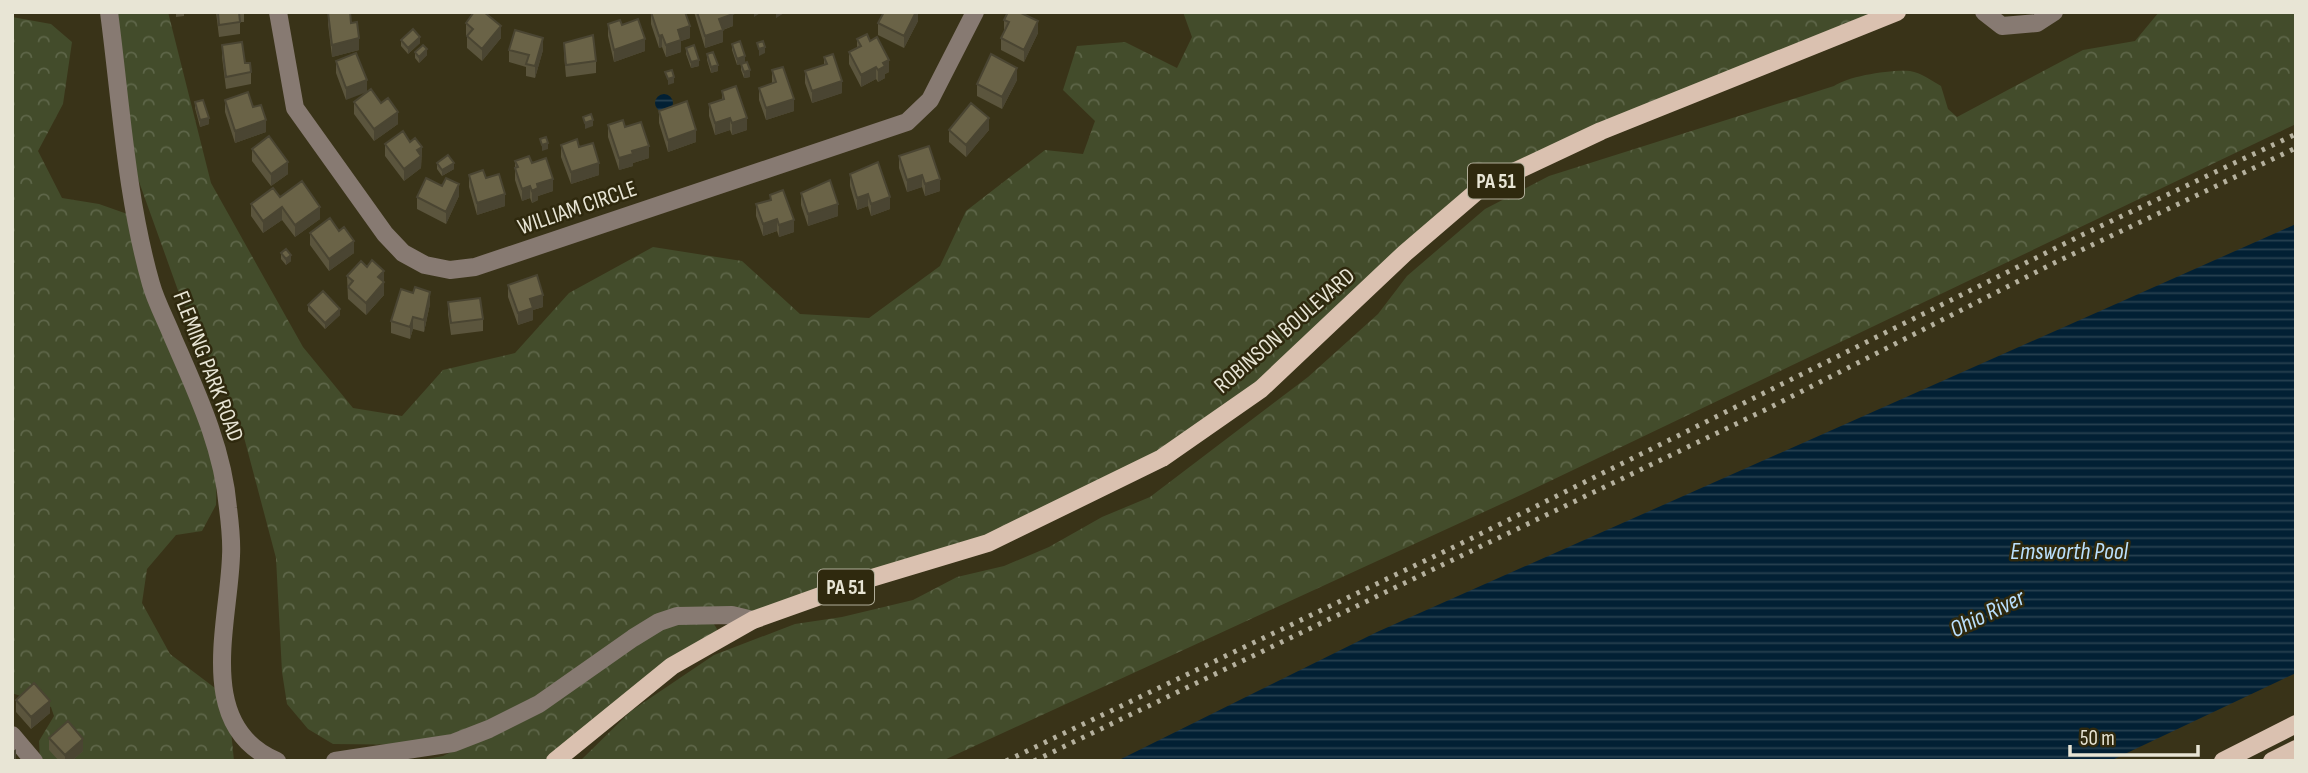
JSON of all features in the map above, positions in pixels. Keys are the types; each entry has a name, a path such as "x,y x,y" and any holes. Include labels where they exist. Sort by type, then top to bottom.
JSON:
{"main road":[{"name":"ROBINSON BOULEVARD","path":"555,761 672,666 753,620 865,580 988,543 1162,458 1262,389 1405,253 1482,187 1601,131 1897,12"},
{"path":"2223,761 2296,724"},
{"path":"2272,761 2296,749"}],"street":[{"name":"FLEMING PARK ROAD","path":"109,12 132,201 151,286 205,412 220,461 228,506 231,555 221,675 224,698 232,720 243,737 277,761"},
{"name":"WILLIAM CIRCLE","path":"278,12 289,91 302,122 385,234 403,253 425,265 450,270 475,267 907,121 930,100 975,12"},
{"path":"1984,12 2001,26 2037,23 2054,12"},
{"path":"335,761 453,743 489,729 539,704 659,622 698,613 732,615 753,620"},
{"path":"12,736 34,761"}],"green space":[{"path":"113,12 168,12 211,183 303,347 353,408 402,416 443,370 515,353 569,293 653,247 742,261 800,314 869,318 940,266 966,211 1045,150 1083,154 1095,121 1063,90 1077,46 1125,42 1177,68 1192,37 1183,12 1885,12 1481,178 1257,385 1160,455 987,538 752,618 677,614 537,703 427,745 333,744 308,729 287,704 282,672 276,558 241,426 180,296 133,165"},
{"path":"2159,12 2296,12 2296,124 1523,494 942,761 580,761 631,711 714,655 795,624 842,617 913,600 957,577 1004,566 1049,547 1102,517 1150,497 1308,377 1378,314 1407,276 1485,209 1549,176 1849,79 1882,72 1910,71 1930,79 1941,86 1948,109 1957,117 2083,50 2135,41"},
{"path":"12,17 51,24 72,42 63,104 38,151 62,198 99,204 133,216 217,463 216,505 202,531 176,535 147,569 142,603 170,654 215,688 230,720 234,761 40,761 39,741 54,716 51,707 12,693"},
{"path":"712,621 717,629 714,639 552,761 416,761 443,756 539,707 659,624"}],"water":[{"path":"660,94 668,94 673,103 671,110 660,112 655,107 655,99"},
{"name":"Emsworth Pool","path":"2296,224 2296,673 2110,761 1117,761 1377,632"}],"building":[{"path":"218,12 239,12 240,22 219,25"},
{"path":"328,12 350,12 351,23 357,22 359,38 332,45"},
{"path":"474,12 484,12 501,26 482,49 467,36 473,29 466,23"},
{"path":"651,12 685,12 690,26 678,30 681,40 666,45 662,35 659,36"},
{"path":"697,12 733,14 719,19 723,30 705,36"},
{"path":"884,12 916,12 904,36 878,23"},
{"path":"1008,12 1019,12 1038,21 1024,50 1001,38 1009,22 1004,20"},
{"path":"638,19 645,39 614,50 608,24 620,20 622,25"},
{"path":"413,29 420,37 408,48 401,40"},
{"path":"515,30 543,38 535,66 526,64 529,55 509,50"},
{"path":"867,34 870,41 877,37 889,60 878,70 876,67 861,75 849,52 861,46 857,39"},
{"path":"593,35 596,61 566,65 564,43"},
{"path":"740,41 745,56 737,59 732,44"},
{"path":"763,41 765,47 759,49 757,43"},
{"path":"242,42 245,63 250,63 251,72 226,77 222,45"},
{"path":"423,45 427,49 419,57 415,52"},
{"path":"694,45 699,60 691,62 686,48"},
{"path":"713,52 718,65 711,67 707,54"},
{"path":"356,53 367,80 346,88 336,61"},
{"path":"833,54 842,81 812,91 805,71 827,64 824,57"},
{"path":"991,54 1017,68 1002,97 977,84"},
{"path":"747,62 750,70 744,72 741,64"},
{"path":"783,67 794,99 766,108 759,88 776,82 772,70"},
{"path":"672,70 674,77 668,79 665,72"},
{"path":"736,86 747,118 732,123 730,118 715,123 709,104 724,99 722,91"},
{"path":"371,89 381,103 388,98 398,112 374,129 354,102"},
{"path":"248,92 253,107 261,105 266,120 235,131 225,100"},
{"path":"203,100 209,118 200,120 195,102"},
{"path":"687,101 696,130 668,140 659,111"},
{"path":"971,103 989,118 966,145 949,130"},
{"path":"591,114 593,120 585,123 583,117"},
{"path":"623,120 625,127 641,122 649,146 619,158 608,125"},
{"path":"403,131 410,142 415,138 422,147 417,150 421,156 404,169 385,144"},
{"path":"269,136 288,162 271,174 252,149"},
{"path":"546,137 548,143 542,145 540,139"},
{"path":"577,139 579,147 593,143 599,163 571,172 561,145"},
{"path":"929,146 940,179 925,184 922,175 907,180 899,156"},
{"path":"448,155 454,163 442,170 437,163"},
{"path":"529,156 532,163 546,158 553,179 537,184 538,188 532,191 530,186 522,189 515,168 518,167 515,161"},
{"path":"878,162 890,197 871,204 868,194 857,198 850,174"},
{"path":"483,170 486,178 499,174 505,194 477,203 469,175"},
{"path":"426,178 442,186 446,178 459,184 446,212 417,197"},
{"path":"830,180 838,204 808,214 801,193"},
{"path":"302,181 320,207 295,225 282,207 263,221 251,204 273,188 280,197"},
{"path":"783,190 794,220 779,225 777,219 763,224 756,204 771,200 770,195"},
{"path":"330,218 339,231 344,227 354,241 329,259 310,233"},
{"path":"286,249 291,255 286,259 281,253"},
{"path":"372,260 384,271 378,277 384,282 366,303 348,287 353,281 347,276 361,261 367,267"},
{"path":"537,275 543,295 530,299 533,308 518,313 508,285"},
{"path":"415,287 430,292 424,320 413,317 410,327 391,321 401,289 413,293"},
{"path":"323,291 340,309 325,323 308,305"},
{"path":"480,298 483,319 451,323 448,302"},
{"path":"34,683 50,701 31,717 16,700"},
{"path":"68,721 83,739 65,755 49,738"}],"railway":[{"path":"1006,761 1460,544 2084,234 2296,134"},
{"path":"1034,761 1767,409 2052,264 2296,148"}],"water label":[{"name":"Ohio River","path":"1987,613"}]}
